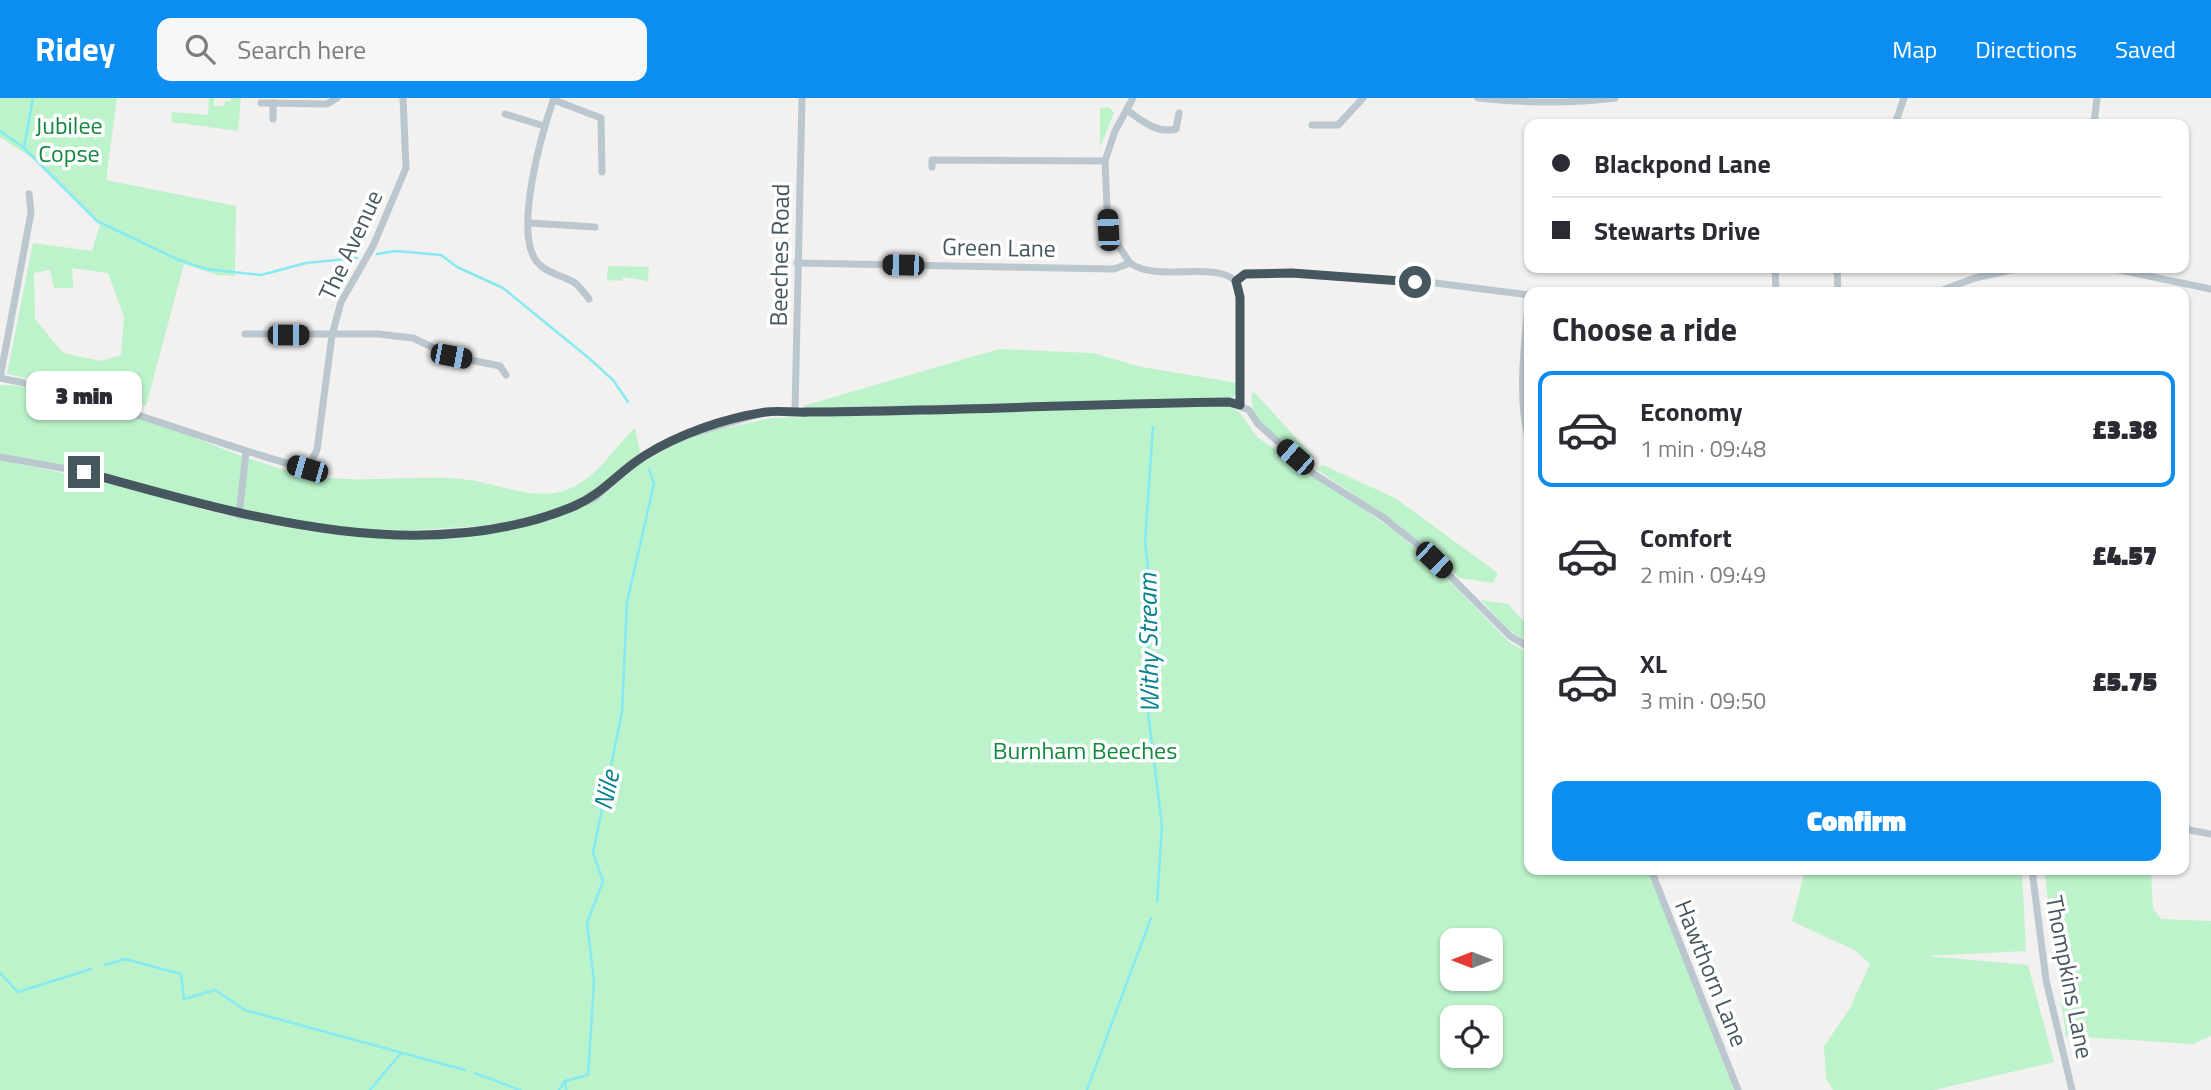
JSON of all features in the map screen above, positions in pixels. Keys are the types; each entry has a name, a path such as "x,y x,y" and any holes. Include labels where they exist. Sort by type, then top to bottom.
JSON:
{"street":[{"path":"261,103 327,104 337,98"},
{"name":"The Avenue","path":"0,378 59,390 246,452 307,469 317,450 332,335 341,302 373,246 405,168 403,98"},
{"name":"Beeches Road","path":"795,412 802,98"},
{"path":"1130,263 1108,230 1105,161 1115,131 1132,98"},
{"path":"1312,125 1338,125 1363,98"},
{"path":"1481,98 1584,102 1615,98"},
{"path":"1897,119 1904,98"},
{"path":"2095,119 2097,98"},
{"path":"589,299 577,284 542,268 529,245 533,172 544,126 554,99 601,118 602,172"},
{"path":"273,103 273,119"},
{"path":"1128,110 1158,129 1172,130 1177,129 1179,113"},
{"path":"505,114 544,126"},
{"path":"930,150 932,164 1105,161"},
{"path":"0,378 31,213 29,194"},
{"path":"530,223 594,227"},
{"name":"Green Lane","path":"797,263 1114,269 1130,263 1149,271 1226,274 1236,281"},
{"path":"1240,405 1240,297 1236,281 1245,274 1292,273 1435,284 1524,294"},
{"path":"1951,287 1998,273"},
{"path":"2134,273 2211,289"},
{"path":"244,334 378,334 413,338 451,356 500,366 506,375"},
{"path":"1524,352 1521,386 1524,426"},
{"path":"0,457 84,472 239,515 345,531 407,535 514,525 554,514 595,498 621,473 646,455 681,437 767,412 1229,402 1240,405 1314,474 1384,518 1423,549 1510,636 1524,644"},
{"path":"239,515 246,452"},
{"path":"2189,830 2211,834"},
{"name":"Hawthorn Lane","path":"1653,875 1738,1090"},
{"name":"Thompkins Lane","path":"2033,875 2046,980 2072,1090"}],"green space":[{"name":"Jubilee Copse","path":"0,98 117,98 106,180 236,206 235,276 217,275 184,264 146,406 7,374 33,243 92,251 100,225 32,158 0,137","holes":["72,268 108,273 124,317 121,355 101,361 63,353 35,319 34,273 50,270 54,288 73,288"]},
{"path":"209,98 214,98 214,106 224,106 225,101 231,101 231,98 241,98 238,131 171,122 172,112 208,115"},
{"path":"1109,107 1114,113 1100,147 1100,108"},
{"path":"608,266 649,267 648,281 623,277 622,281 607,280"},
{"path":"999,349 1093,353 1137,366 1237,383 1238,393 1230,399 1207,400 806,409 803,406"},
{"path":"0,385 40,390 108,412 143,418 260,462 320,477 462,479 544,494 581,483 598,469 635,428 640,452 580,502 554,512 497,525 398,531 333,527 236,511 95,471 0,454"},
{"path":"1253,391 1313,456 1310,466 1261,423 1252,402"},
{"name":"Burnham Beeches","path":"1231,406 1239,412 1257,437 1395,531 1431,562 1509,642 1524,651 1524,875 1650,875 1734,1090 0,1090 0,460 107,482 223,515 288,527 407,538 477,535 548,519 602,497 626,472 687,437 771,418"},
{"path":"1323,465 1395,498 1498,573 1493,583 1460,578 1399,525 1316,469"},
{"path":"1481,600 1508,604 1524,622 1524,641 1505,626"},
{"path":"1804,875 2022,875 2026,951 1927,956 2028,965 2054,1062 1934,1090 1833,1090 1826,1078 1824,1046 1849,1010 1870,964 1856,951 1792,921"},
{"path":"2045,875 2151,875 2153,908 2161,919 2211,921 2211,1036 2193,1044 2066,1036"}],"waterway":[{"path":"33,98 24,148 97,221 179,260 206,269 261,275 306,263 357,258"},
{"path":"0,131 23,147"},
{"path":"377,254 396,251 441,255 457,267 503,288 590,359 613,380 628,402"},
{"name":"Withy Stream","path":"1153,427 1145,541 1152,605 1145,687 1162,827 1157,901"},
{"name":"Nile","path":"559,1090 565,1081 588,1075 594,981 587,923 603,881 593,853 622,712 627,602 654,484 649,469"},
{"name":"Withy Stream","path":"1087,1090 1151,918"},
{"path":"105,965 125,959 181,974 184,999 215,990 245,1010 465,1070"},
{"path":"0,973 18,992 91,969"},
{"path":"370,1090 401,1053"},
{"path":"475,1073 520,1090"},
{"name":"Nile","path":"565,1081 566,1090"}],"route":[{"path":"84,472 239,515 295,524 407,535 484,530 554,514 595,498 621,473 646,455 681,437 711,426 767,412 1149,403 1229,402 1240,405 1240,297 1236,281 1245,274 1292,273 1415,282"}]}
